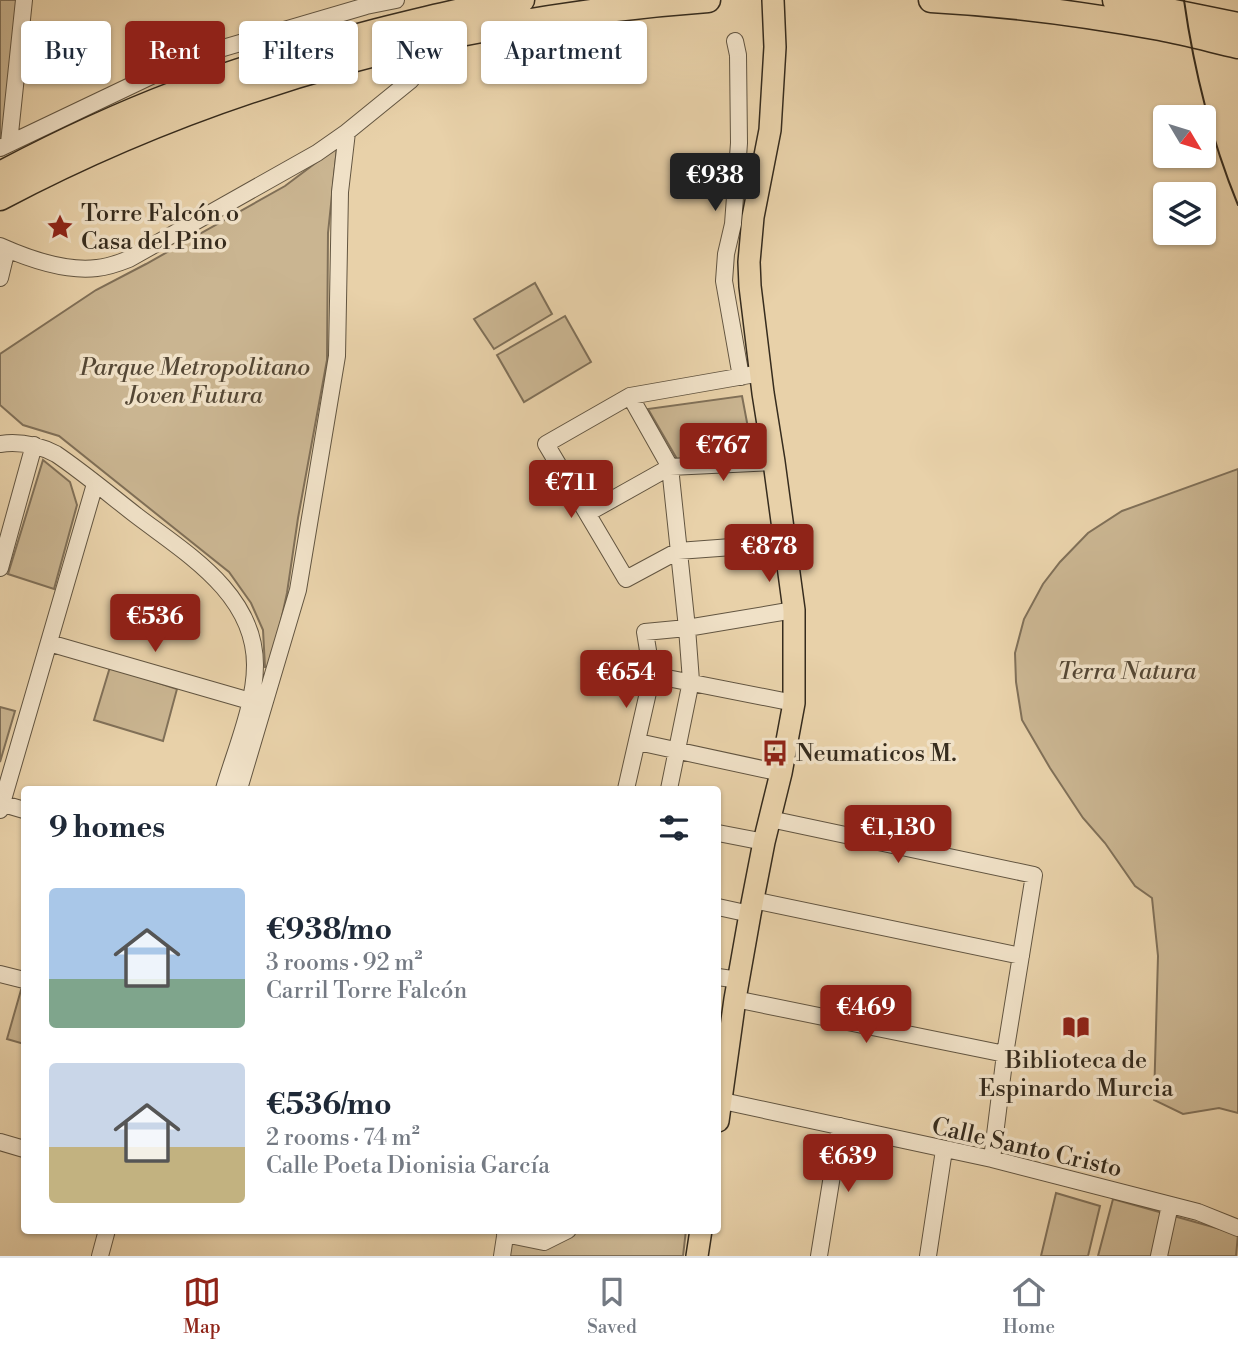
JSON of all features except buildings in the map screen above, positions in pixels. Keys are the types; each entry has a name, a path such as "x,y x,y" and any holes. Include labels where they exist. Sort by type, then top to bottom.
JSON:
{"highway":[{"path":"0,174 70,139 172,95 260,64 422,19 522,0"},
{"path":"0,198 80,158 198,109 338,63 490,27 562,15 708,0"},
{"path":"930,0 1085,16 1161,28 1238,46"},
{"path":"1115,0 1238,25"}],"main road":[{"path":"722,1049 731,985 752,907 794,703 794,610 786,544 774,462 751,375 749,262 753,217 770,130 775,47 773,0"},
{"path":"697,1256 700,1234"}],"street":[{"path":"5,145 24,0"},
{"path":"5,145 189,58 366,6 396,0"},
{"path":"735,41 738,55 739,143 733,224 726,254 724,281 751,375 630,396 547,444 626,579 678,551 786,544"},
{"path":"0,278 4,248 63,266 89,269 129,259 317,153 406,84"},
{"path":"240,786 298,590 337,356 340,192 347,132"},
{"path":"630,396 670,467 687,628 691,681 669,786"},
{"path":"0,444 17,442 34,445 56,454 205,568 231,597 249,629 255,662 250,701 225,786"},
{"path":"0,568 34,445"},
{"path":"588,513 670,467 774,462"},
{"path":"21,809 1,805 95,484"},
{"path":"627,786 652,675 645,632 687,628 794,610"},
{"path":"49,643 250,701"},
{"path":"652,675 794,703"},
{"path":"638,742 781,773"},
{"path":"770,819 1034,875 1005,1054 992,1159"},
{"path":"721,834 764,842"},
{"path":"721,907 752,907 1021,956"},
{"path":"0,974 21,980"},
{"path":"731,985 1005,1054"},
{"name":"Calle Santo Cristo","path":"721,1108 840,1126 992,1159 1198,1212 1238,1228"},
{"path":"819,1256 840,1126"},
{"path":"0,1142 21,1148"},
{"path":"928,1256 944,1150"},
{"path":"1159,1256 1170,1205"},
{"path":"100,1256 106,1234"},
{"path":"502,1256 505,1234"},
{"path":"513,1234 544,1242 560,1234"}],"green space":[{"path":"0,0 23,0 9,143 0,148"},
{"name":"Parque Metropolitano Joven Futura","path":"337,147 328,233 327,360 287,593 271,667 265,667 263,630 251,603 229,572 59,436 23,425 0,405 0,354 96,290 285,186"},
{"path":"535,283 552,314 494,349 474,319"},
{"path":"565,316 591,362 524,402 497,355"},
{"path":"742,396 753,454 677,459 648,409"},
{"path":"43,460 70,482 77,505 54,589 8,574"},
{"name":"Terra Natura","path":"1238,469 1238,1113 1219,1108 1183,1114 1154,1100 1158,956 1152,898 1135,886 1105,843 1083,818 1022,720 1015,653 1024,619 1043,584 1088,533 1122,511"},
{"path":"110,667 177,689 163,741 94,720"},
{"path":"0,707 15,711 0,762"},
{"path":"21,990 21,1043 7,1039"},
{"path":"1056,1193 1100,1206 1088,1256 1041,1256"},
{"path":"1113,1199 1238,1234 1236,1256 1098,1256"},
{"path":"573,1234 686,1234 683,1256 504,1256 508,1240 548,1247"}],"tram line":[{"path":"1184,0 1205,104 1238,205"}],"place":[{"name":"Torre Falcón o Casa del Pino","path":"60,227"},
{"name":"Neumaticos M.","path":"775,753"},
{"name":"Biblioteca de Espinardo Murcia","path":"1076,1027"}]}
